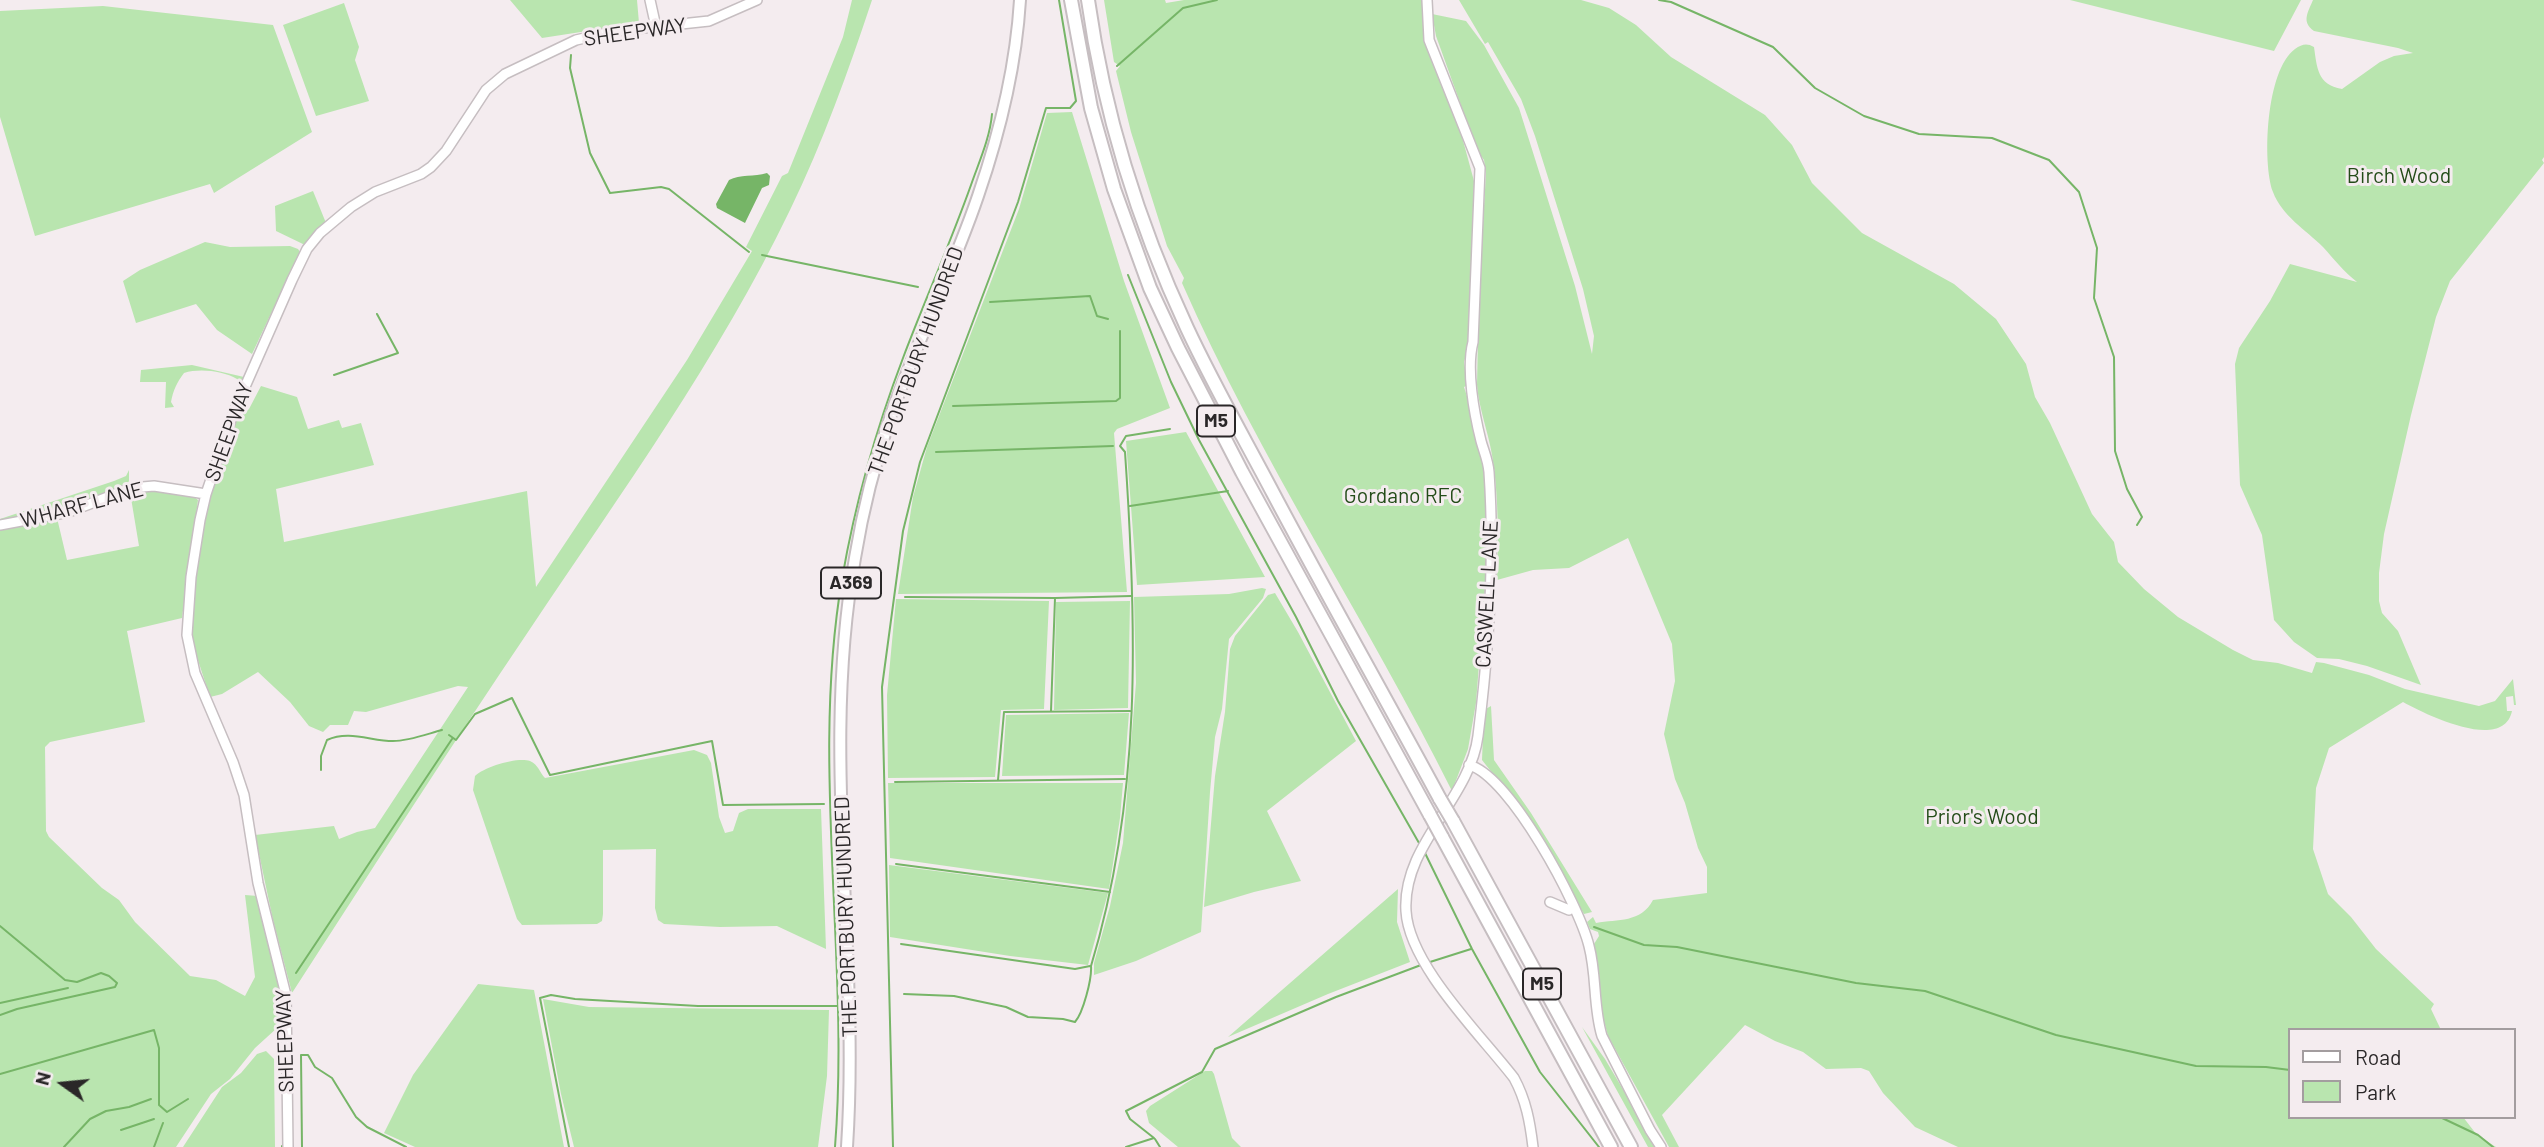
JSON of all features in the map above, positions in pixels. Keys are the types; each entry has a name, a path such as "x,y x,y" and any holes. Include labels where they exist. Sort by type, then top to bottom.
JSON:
{"highway":[{"name":"M5","path":"1071,0 1091,108 1114,189 1150,288 1178,348 1242,472 1611,1147"},
{"name":"M5","path":"1088,0 1098,64 1119,143 1138,205 1175,300 1258,465 1631,1147"}],"main road":[{"name":"THE PORTBURY HUNDRED","path":"847,1147 851,1086 839,722 844,632 854,560 867,495 891,415 979,195 1016,57 1020,0"}],"street":[{"path":"650,0 656,27"},
{"name":"SHEEPWAY","path":"288,1147 286,995 258,883 244,795 190,657 187,635 190,589 206,494 227,428 307,249 320,233 351,207 375,192 421,174 431,167 446,151 486,90 505,74 576,40 616,31 709,21 757,0"},
{"name":"CASWELL LANE","path":"1427,0 1429,40 1478,160 1480,175 1473,342 1469,361 1481,442 1489,467 1492,547 1478,740 1454,796 1430,835 1415,869 1408,889 1406,910 1409,930 1428,970 1514,1078 1529,1118 1533,1147"},
{"name":"WHARF LANE","path":"0,525 69,512 131,488 154,486 206,494"},
{"path":"1469,765 1491,777 1522,817 1568,895 1589,947 1597,1020 1602,1036 1661,1147"},
{"path":"1568,895 1553,903 1569,910"}],"green space":[{"path":"510,0 637,0 639,23 542,38"},
{"path":"852,0 872,0 854,54 790,210 732,319 634,476 470,719 292,993 255,835 334,826 339,839 375,828 468,687 458,686 366,712 354,711 348,725 330,725 323,732 309,726 290,702 258,672 222,694 210,697 193,645 191,616 208,499 232,424 249,409 261,386 297,397 308,429 339,420 342,428 361,423 374,465 276,489 284,542 527,491 536,587 687,360 752,251 746,247 782,176 788,173 843,37"},
{"name":"Gordano RFC","path":"1104,0 1165,0 1166,3 1184,0 1424,0 1423,37 1437,64 1455,111 1474,181 1471,339 1464,362 1468,385 1464,387 1474,418 1477,445 1484,460 1489,535 1476,703 1468,749 1452,791 1385,664 1245,413 1182,283 1184,278 1167,246 1131,132 1116,71 1120,66 1114,62"},
{"name":"Prior's Wood","path":"1459,0 1581,0 1609,8 1636,25 1671,57 1765,115 1792,145 1812,183 1862,233 1954,284 1996,319 2026,364 2035,397 2092,514 2114,542 2118,562 2144,589 2178,617 2253,660 2278,663 2312,673 2316,662 2324,663 2369,675 2405,689 2479,706 2495,701 2513,679 2516,705 2513,696 2506,697 2507,711 2512,711 2506,723 2494,729 2462,727 2403,702 2329,748 2316,788 2313,849 2328,894 2351,917 2376,949 2434,1004 2431,1009 2440,1028 2288,1028 2288,1119 2465,1119 2477,1135 2496,1147 1958,1147 1915,1127 1883,1093 1869,1071 1861,1068 1826,1069 1803,1052 1745,1025 1662,1115 1679,1147 1669,1147 1608,1036 1602,1014 1594,944 1599,936 1598,932 1590,929 1587,922 1593,917 1596,923 1628,919 1642,913 1653,900 1707,893 1707,867 1675,779 1664,734 1675,681 1672,644 1628,538 1569,568 1533,570 1497,580 1496,486 1477,385 1479,288 1486,173 1484,160 1477,150 1436,36 1432,14 1466,21 1484,45 1519,108 1575,286 1592,354 1594,336 1583,289 1535,136 1521,99 1488,42 1485,44"},
{"path":"2070,0 2301,0 2274,51"},
{"name":"Birch Wood","path":"2313,0 2544,0 2544,163 2450,281 2436,317 2384,534 2379,601 2382,613 2398,631 2421,685 2367,666 2339,659 2317,658 2294,642 2274,620 2262,535 2240,485 2235,364 2239,348 2270,301 2290,264 2357,282 2288,215 2273,192 2267,139 2272,96 2278,76 2285,60 2295,49 2304,45 2314,47 2323,79 2342,89 2380,62 2394,56 2413,53 2314,31 2307,20"},
{"path":"344,3 359,47 355,60 369,101 316,116 283,25"},
{"path":"103,6 273,25 312,132 214,193 210,184 35,236 0,117 0,11"},
{"path":"1072,112 1124,281 1170,408 1117,429 1114,433 1127,592 898,594 913,497 927,447 1019,209 1047,113"},
{"path":"313,191 326,223 305,245 276,231 275,206"},
{"path":"205,242 230,247 290,246 300,252 252,354 217,330 196,304 136,323 123,281 140,270"},
{"path":"192,365 244,377 239,387 237,379 225,374 211,371 184,373 173,394 171,402 174,407 165,408 166,382 140,382 141,370"},
{"path":"1186,432 1265,577 1137,585 1126,441"},
{"path":"129,470 129,485 81,505 0,523 0,519 114,481 126,476"},
{"path":"149,489 193,496 198,500 182,618 127,631 145,722 50,742 45,747 46,831 102,888 119,900 135,922 190,976 216,980 245,996 255,977 245,895 258,896 281,988 277,1028 255,1048 230,1079 211,1094 176,1147 0,1147 0,529 57,518 67,560 139,546 130,492"},
{"path":"1266,589 1263,598 1229,639 1222,709 1215,737 1201,932 1136,961 1094,975 1094,963 1110,906 1123,843 1136,683 1134,597 1229,594"},
{"path":"1275,593 1356,741 1267,811 1301,881 1204,907 1215,776 1225,712 1230,649 1235,636 1268,595"},
{"path":"896,599 1049,601 1044,709 1001,710 995,777 888,778 887,695"},
{"path":"1130,601 1128,708 1054,710 1056,602"},
{"path":"1491,706 1494,760 1531,813 1592,912 1584,914 1519,807 1482,760 1484,710"},
{"path":"1129,713 1124,775 1002,776 1006,715"},
{"path":"694,750 707,755 711,763 719,817 725,833 733,831 739,813 748,809 821,809 826,949 777,926 664,924 658,920 655,908 656,849 603,850 603,914 602,921 597,924 522,925 517,919 473,790 475,776 493,766 517,760 533,762 545,778"},
{"path":"888,783 1123,783 1109,889 890,858"},
{"path":"889,865 1108,893 1088,965 890,937"},
{"path":"1398,889 1397,922 1410,962 1228,1037"},
{"path":"478,984 534,990 564,1147 415,1147 384,1133 413,1075"},
{"path":"543,999 589,1007 829,1010 827,1076 818,1147 574,1147"},
{"path":"1582,1027 1605,1059 1657,1147 1648,1147"},
{"path":"266,1051 274,1059 275,1147 183,1147 222,1087 241,1073 257,1054"},
{"path":"1205,1071 1212,1071 1214,1074 1232,1138 1241,1147 1178,1147 1149,1123 1146,1111 1150,1106"}],"shaded area":[{"path":"767,173 770,176 769,185 762,188 745,223 717,208 716,204 729,180"}],"waterway":[{"path":"893,1147 882,687 903,531 920,462 1018,202 1046,108 1070,108 1076,101 1059,0"},
{"path":"1117,66 1183,8 1217,0"},
{"path":"1659,0 1671,2 1773,47 1815,88 1864,116 1919,134 1992,138 2049,160 2079,192 2097,248 2094,298 2114,357 2115,451 2127,489 2142,517 2137,525"},
{"path":"571,55 570,68 590,153 610,193 661,187 669,189 749,252"},
{"path":"835,1147 838,1005 830,720 833,650 842,579 867,467 884,412 981,159 992,114"},
{"path":"762,255 918,287"},
{"path":"1128,275 1171,382 1199,440 1296,617 1338,701 1419,843"},
{"path":"990,302 1090,296 1097,316 1108,319"},
{"path":"334,375 398,353 377,314"},
{"path":"953,406 1116,401 1120,398 1120,331"},
{"path":"904,994 954,996 1006,1007 1028,1017 1075,1022 1081,1011 1108,903 1120,839 1132,711 1132,582 1125,452 1120,446 1126,436 1170,429"},
{"path":"936,452 1113,446"},
{"path":"1130,506 1228,491"},
{"path":"905,597 1131,596"},
{"path":"1051,711 1055,598"},
{"path":"449,735 456,740 475,714 512,698 550,775 712,741 723,805 824,804"},
{"path":"998,780 1004,712 1130,711"},
{"path":"321,770 321,756 327,740 335,737 399,741 442,730"},
{"path":"296,973 452,739"},
{"path":"895,782 1125,779"},
{"path":"1424,851 1472,949 1540,1072 1599,1147"},
{"path":"896,864 1110,892"},
{"path":"0,926 65,980 77,982 101,973 117,983 115,987 0,1015"},
{"path":"1594,927 1644,945 1677,947 1856,983 1925,991 2056,1035 2196,1066 2288,1070"},
{"path":"901,944 1075,969 1090,966"},
{"path":"1430,962 1471,949"},
{"path":"1126,1147 1154,1138 1130,1119 1126,1111 1202,1072 1215,1049 1336,997 1421,965"},
{"path":"0,1003 68,988"},
{"path":"569,1147 540,998 551,995 575,999 698,1006 838,1006"},
{"path":"0,1074 154,1030 159,1048 159,1105 167,1112 188,1099"},
{"path":"302,1147 301,1055 308,1055 315,1067 332,1078 356,1117 367,1127 406,1147"},
{"path":"64,1147 90,1119 106,1111 151,1099"},
{"path":"121,1130 154,1119"},
{"path":"2444,1119 2478,1135 2493,1147"},
{"path":"154,1147 163,1123"},
{"path":"1155,1139 1160,1147"}]}
